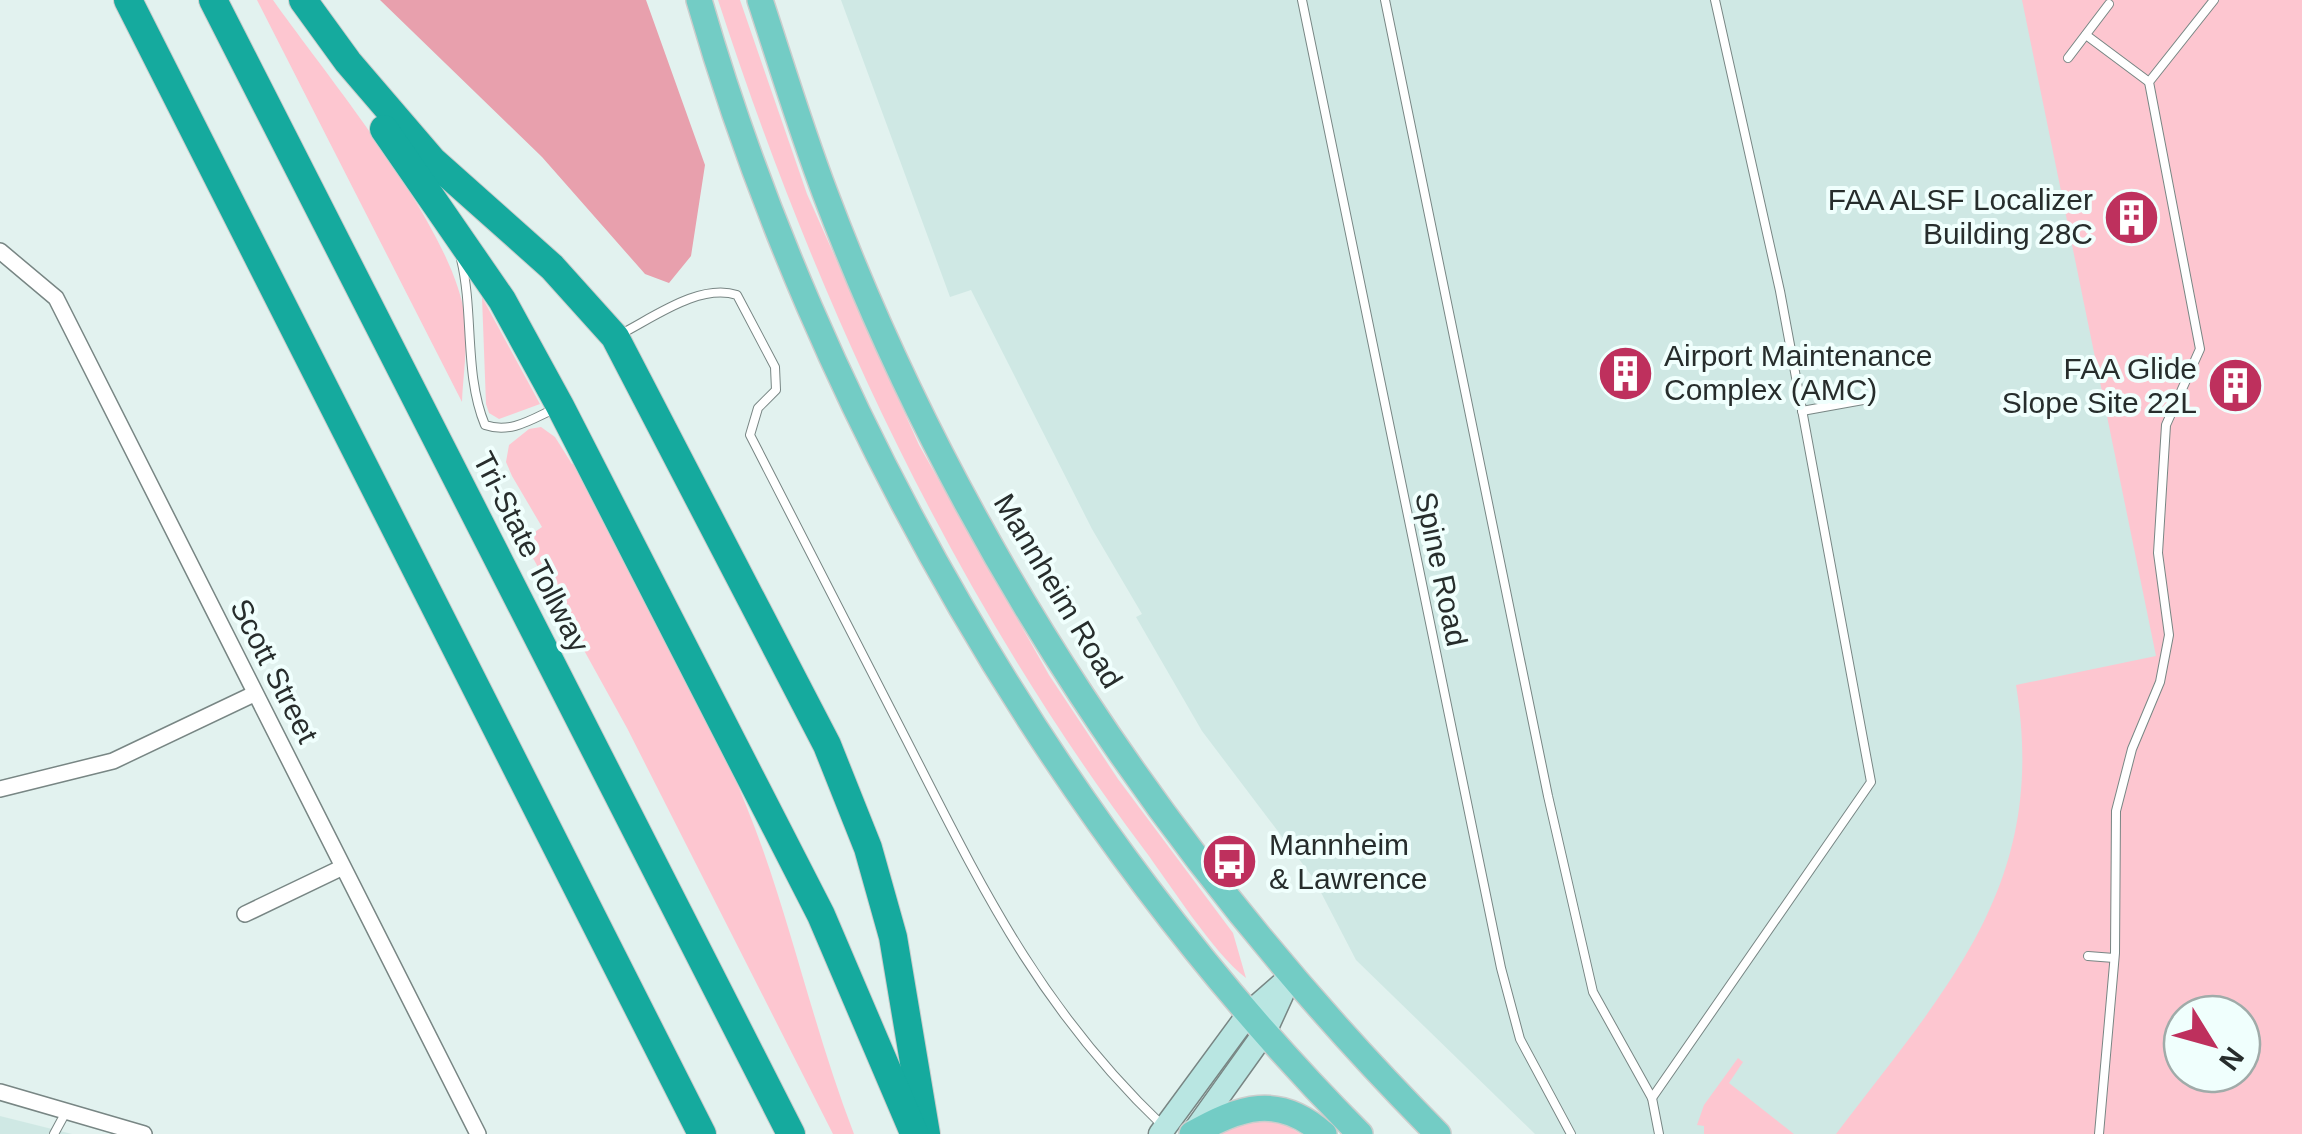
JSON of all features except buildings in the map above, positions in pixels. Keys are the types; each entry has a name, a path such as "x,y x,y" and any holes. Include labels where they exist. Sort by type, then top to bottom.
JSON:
{"highway":[{"path":"128,0 702,1134"},
{"name":"Tri-State Tollway","path":"213,0 791,1134"},
{"path":"287,0 438,203 502,300 822,916 914,1134"},
{"path":"303,0 348,62 433,161 552,267 615,337 827,744 868,848 893,937 926,1134"}],"main road":[{"path":"700,0 749,150 815,324 895,484 1042,735 1148,886 1257,1022 1360,1134"},
{"name":"Mannheim Road","path":"760,0 824,192 864,287 976,520 1092,712 1156,804 1290,977 1438,1134"},
{"path":"1162,1130 1257,1022 1290,977"},
{"path":"1192,1134 1257,1022"},
{"path":"1192,1134 1246,1106 1272,1105 1324,1134"}],"street":[{"name":"Scott Street","path":"0,251 56,298 478,1134"},
{"path":"0,788 113,761 254,694"},
{"path":"245,914 341,868"},
{"path":"0,1092 144,1134"}],"lane":[{"name":"Spine Road","path":"1302,0 1500,968 1520,1038 1572,1134"},
{"path":"1385,0 1548,796 1593,992 1652,1098 1659,1134"},
{"path":"1652,1098 1870,782 1802,411 1715,0"},
{"path":"2149,82 2214,0"},
{"path":"2068,58 2109,4"},
{"path":"2086,35 2149,82 2200,349 2166,425 2158,552 2169,636 2160,682 2132,749 2116,810 2114,958 2100,1134"},
{"path":"438,203 457,246 468,290 477,406 485,425 499,430 516,427 560,406"},
{"path":"615,337 692,298 720,290 736,295 775,367 776,390 758,408 750,435 974,873 1048,998 1162,1130"},
{"path":"1802,411 1863,400"},
{"path":"2088,956 2114,958"},
{"path":"54,1134 67,1110"}],"shaded area":[{"path":"257,0 273,0 386,154 438,241 456,282 465,318 462,402"},
{"path":"380,0 646,0 705,165 691,256 669,283 645,274 542,157"},
{"path":"718,0 740,0 807,194 919,445 1049,675 1118,779 1233,933 1246,978 1206,935 1074,750 950,547 845,334 799,224"},
{"path":"841,0 2302,0 2302,1134 1535,1134 1356,960 1314,879 1202,731 1136,617 1142,614 1092,529 971,290 950,297"},
{"path":"2022,0 2302,0 2302,1134 1836,1134 1951,979 1980,929 2003,875 2018,818 2022,755 2016,685 2156,656"},
{"path":"482,297 540,404 499,419 489,413 486,404"},
{"path":"541,427 555,437 572,464 581,462 723,751 763,850 854,1134 833,1134 627,728 523,540 542,527 506,462 509,445 529,429"},
{"path":"1738,1058 1743,1062 1729,1083 1794,1134 1704,1134 1704,1126 1697,1125 1704,1105"},
{"path":"1269,1115 1301,1134 1219,1134 1224,1127"},
{"path":"0,1116 72,1134 0,1134"}],"place":[{"name":"FAA ALSF Localizer Building 28C","path":"2132,217"},
{"name":"Airport Maintenance Complex (AMC)","path":"1625,373"},
{"name":"FAA Glide Slope Site 22L","path":"2236,386"},
{"name":"Mannheim & Lawrence","path":"1230,862"}]}
